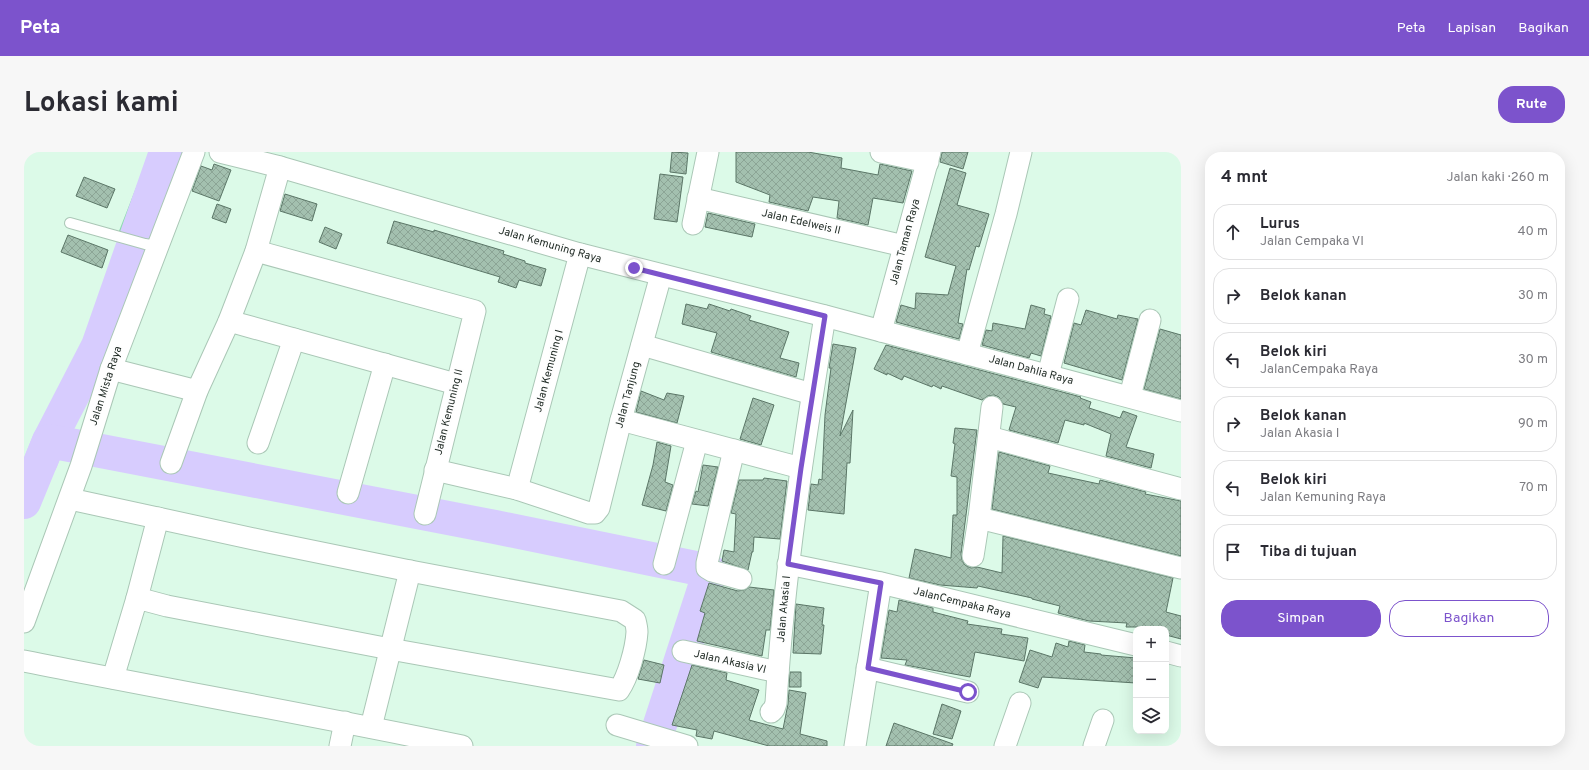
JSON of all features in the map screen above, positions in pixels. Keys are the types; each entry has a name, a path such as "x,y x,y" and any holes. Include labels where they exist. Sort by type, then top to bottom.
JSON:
{"street":[{"name":"Jalan Mista Raya","path":"24,622 82,466 111,369 194,152"},
{"name":"Jalan Kemuning Raya","path":"220,152 280,167 580,254 881,331"},
{"path":"693,224 708,152"},
{"path":"881,152 929,157"},
{"path":"967,354 1006,214 1021,152"},
{"name":"Jalan Taman Raya","path":"881,331 929,157"},
{"path":"171,464 197,391 229,321 256,251 280,167"},
{"name":"Jalan Edelweis II","path":"698,198 904,246"},
{"name":"Jalan Kemuning II","path":"256,251 475,311 425,514"},
{"name":"Jalan Kemuning I","path":"517,489 580,254"},
{"name":"Jalan Tanjung","path":"517,489 589,513 595,513 599,508 621,420 661,275"},
{"path":"1048,375 1068,299"},
{"name":"Jalan Akasia I","path":"771,712 776,704 788,564 812,394 825,316"},
{"path":"1130,396 1150,320"},
{"path":"229,321 456,384"},
{"name":"Jalan Dahlia Raya","path":"881,331 1130,396 1181,411"},
{"path":"258,443 294,339"},
{"path":"642,345 812,394"},
{"path":"348,493 385,364"},
{"path":"111,369 197,391"},
{"path":"973,556 992,408"},
{"path":"621,420 801,468"},
{"path":"989,437 1181,489"},
{"path":"664,564 697,441"},
{"path":"734,450 706,563 707,568 712,571 741,579"},
{"path":"435,470 517,489"},
{"path":"70,499 410,571 621,612 635,620 637,632 630,666 624,682 619,690 390,649 167,606 137,598"},
{"path":"113,678 137,598 158,518"},
{"path":"979,518 1181,568"},
{"name":"JalanCempaka Raya","path":"788,564 881,583 1133,644"},
{"path":"371,727 410,571"},
{"path":"855,746 881,583"},
{"name":"Jalan Akasia VI","path":"683,651 778,672"},
{"path":"1169,653 1181,656"},
{"path":"24,661 371,727 428,743 462,746"},
{"path":"868,668 968,692"},
{"path":"1005,746 1020,704"},
{"path":"1094,746 1103,720"},
{"path":"340,746 345,722"},
{"path":"617,725 687,746"}],"lane":[{"path":"70,222 145,244 158,246"}],"green space":[{"path":"150,152 167,152 155,185 168,152 194,152 158,246 117,236"}],"building":[{"path":"672,152 688,153 686,174 670,172"},
{"path":"736,152 808,152 842,158 841,168 878,175 880,164 912,171 903,203 873,198 868,225 837,218 839,201 813,197 808,211 769,202 770,195 736,182"},
{"path":"942,152 968,152 963,169 940,162"},
{"path":"214,164 231,170 219,201 192,191 201,166 212,170"},
{"path":"950,168 966,173 957,205 989,214 979,247 976,246 969,270 967,269 958,323 963,324 959,339 896,322 901,305 915,309 916,293 948,295 956,266 925,257"},
{"path":"660,174 683,177 677,222 654,219"},
{"path":"84,177 115,189 107,208 76,196"},
{"path":"285,194 317,204 312,221 280,211"},
{"path":"217,204 231,209 226,223 212,218"},
{"path":"708,213 755,224 752,237 705,227"},
{"path":"394,221 434,232 434,230 504,251 503,254 525,261 525,263 546,269 541,286 519,280 516,288 498,282 500,277 387,243"},
{"path":"325,227 342,234 336,249 319,242"},
{"path":"68,235 108,250 102,268 61,252"},
{"path":"686,304 707,309 709,304 730,311 731,309 751,316 749,320 789,332 780,358 799,363 796,377 711,352 717,333 682,324"},
{"path":"1031,305 1045,309 1044,314 1051,316 1041,356 1031,353 1029,358 982,345 986,330 992,331 993,323 1025,329"},
{"path":"1086,310 1117,319 1118,315 1138,319 1122,380 1064,363 1074,323 1081,325"},
{"path":"1160,329 1181,335 1181,399 1144,389"},
{"path":"833,344 856,348 840,436 853,410 850,463 847,463 844,514 808,510 811,484 818,485 819,479 822,480 825,415 831,368 829,368"},
{"path":"886,345 1081,397 1080,398 1091,402 1089,408 1120,418 1123,411 1137,416 1126,447 1154,454 1151,468 1106,456 1111,434 1084,423 1084,425 1065,420 1058,443 1009,430 1016,407 1003,404 999,397 994,395 988,396 982,400 942,386 941,389 933,385 932,387 904,376 902,380 874,369"},
{"path":"641,391 664,400 667,393 684,396 677,423 636,412"},
{"path":"753,398 774,405 761,445 740,439"},
{"path":"955,428 977,430 961,554 965,565 971,568 977,567 1002,573 1003,536 1173,578 1166,612 1181,616 1181,639 1169,636 1169,626 1126,627 1127,623 1089,621 1058,613 1060,606 1032,598 978,586 977,588 940,585 909,578 915,549 951,558 953,515 957,515 957,477 951,476 955,444 953,443"},
{"path":"657,442 671,446 665,482 673,485 666,511 642,505 653,465"},
{"path":"999,452 1050,466 1048,473 1099,484 1100,480 1146,492 1145,494 1181,501 1181,556 992,509"},
{"path":"703,465 718,467 708,506 692,504 696,491 698,492"},
{"path":"764,478 787,481 780,539 754,537 753,552 748,570 722,561 724,550 734,552 736,514 731,513 739,480 763,480"},
{"path":"709,583 738,591 749,587 774,590 770,630 766,630 762,656 697,641 705,613 700,611"},
{"path":"899,600 933,608 933,612 968,621 967,624 1002,629 1001,634 1028,638 1024,661 975,652 970,677 905,665 907,660 881,658 889,610 897,612"},
{"path":"796,604 824,608 821,654 793,653"},
{"path":"1069,641 1085,645 1084,652 1133,658 1133,683 1042,677 1038,688 1019,682 1030,650 1052,657 1056,643 1068,647"},
{"path":"644,660 664,665 660,683 638,679"},
{"path":"692,665 727,673 726,680 759,690 749,720 783,729 789,690 806,693 800,734 827,741 827,746 769,746 714,731 712,739 696,736 697,730 672,725"},
{"path":"790,672 801,672 801,687 789,687"},
{"path":"942,704 961,711 952,739 933,734"},
{"path":"894,723 953,744 952,746 886,746"}],"waterway":[{"path":"41,461 49,441 98,346 166,152"},
{"path":"24,502 49,441 495,527 710,571 653,746"}],"route":[{"path":"634,268 825,316 801,468 788,564 881,583 868,668 968,692"}]}
